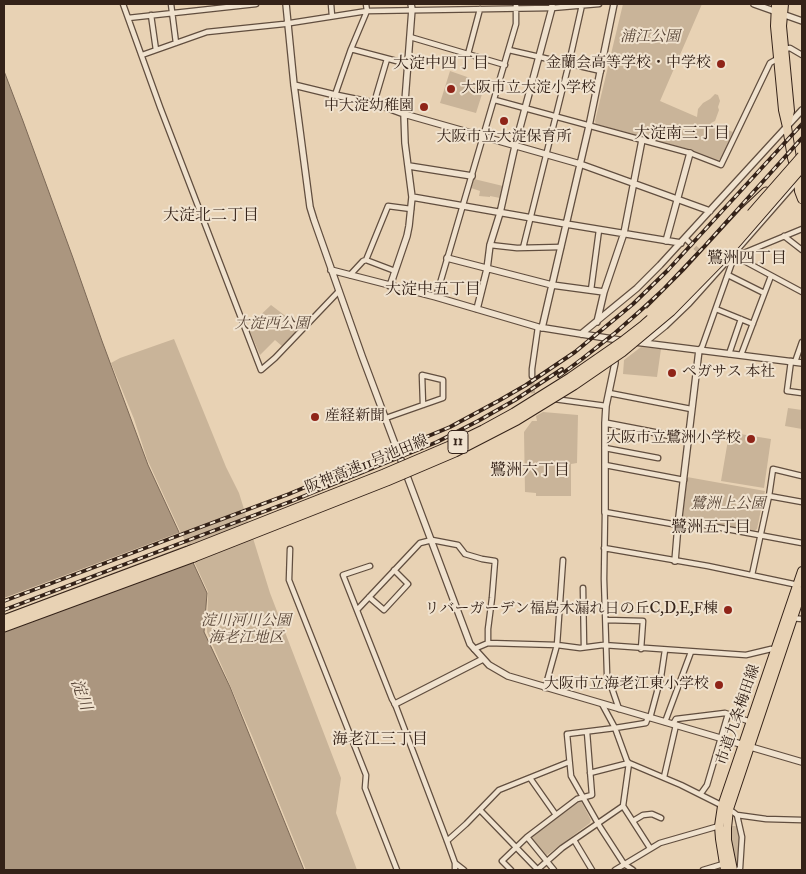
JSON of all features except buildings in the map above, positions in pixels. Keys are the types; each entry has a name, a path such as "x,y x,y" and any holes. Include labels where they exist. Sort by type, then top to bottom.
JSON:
{"highway":[{"name":"阪神高速11号池田線","path":"4,620 191,550 427,456 483,430 514,413 600,358 644,325 717,253 802,156"},
{"name":"11","path":"600,358 669,294 744,213 798,166"},
{"name":"阪神高速11号池田線","path":"4,628 194,557 387,480 455,452 518,420 622,352 671,311 722,258 798,166"},
{"path":"744,213 765,202 777,204"}],"main road":[{"path":"784,4 778,10 775,26 777,59 783,110 801,180 799,191 802,199"},
{"path":"778,10 782,26 790,111 787,127"},
{"name":"市道九条梅田線","path":"746,746 800,588 802,571"},
{"name":"市道九条梅田線","path":"724,867 719,826 776,650 790,617"},
{"name":"市道九条梅田線","path":"726,808 727,840 733,870"}],"street":[{"path":"122,4 261,370 275,358 339,291"},
{"path":"171,4 176,43"},
{"path":"128,18 256,4"},
{"path":"286,4 294,85 310,207 331,270 467,636 474,649 489,665 508,676 802,762"},
{"path":"331,4 332,16"},
{"path":"335,95 350,49 367,11 366,4"},
{"path":"142,55 207,32 288,23 367,11 411,7 600,4"},
{"path":"532,376 540,327 552,285 589,126 614,4"},
{"path":"754,4 778,10 802,21"},
{"path":"522,248 556,117 582,5"},
{"path":"436,297 509,50 516,24 516,6"},
{"path":"477,309 487,269 490,244 500,213 515,146 552,6"},
{"path":"390,286 407,236 412,197 405,143 404,114 411,7"},
{"path":"468,54 482,7"},
{"path":"151,15 156,50"},
{"path":"410,37 504,65"},
{"path":"784,49 790,48 802,55"},
{"path":"350,49 408,64"},
{"path":"509,50 600,71"},
{"path":"374,103 387,59"},
{"path":"495,100 690,153 721,165 770,63 777,59"},
{"path":"294,85 374,103 404,114 580,164 710,210"},
{"path":"581,334 637,288 683,241 802,110"},
{"path":"597,322 604,292 624,233 642,140"},
{"path":"666,241 690,153"},
{"path":"409,166 472,176"},
{"path":"644,343 682,310 801,180"},
{"path":"412,197 666,241 690,243"},
{"path":"350,275 366,260 388,206 411,209"},
{"path":"733,256 802,228"},
{"path":"591,290 600,230"},
{"path":"784,236 802,250"},
{"path":"490,244 522,248 561,246"},
{"path":"701,252 720,269"},
{"path":"675,561 699,350 702,347 728,276 733,256"},
{"path":"733,256 802,292"},
{"path":"447,258 552,285 604,292"},
{"path":"366,260 395,271"},
{"path":"331,270 436,297 540,327 618,340 802,363"},
{"path":"728,276 764,293"},
{"path":"741,355 771,276"},
{"path":"716,309 753,324"},
{"path":"729,354 741,319"},
{"path":"618,340 606,406 604,448 607,674 618,709"},
{"path":"802,342 793,362 788,391 802,392"},
{"path":"386,418 423,405 442,398 443,380 422,375 423,405"},
{"path":"609,393 692,409"},
{"path":"533,395 606,406"},
{"path":"605,423 688,439"},
{"path":"604,448 658,458"},
{"path":"605,465 684,480"},
{"path":"752,575 773,469 802,476"},
{"path":"769,496 802,502"},
{"path":"605,512 802,544"},
{"path":"357,610 420,543 432,540 458,545 465,554 495,561 488,642"},
{"path":"604,548 752,575 800,588"},
{"path":"290,549 289,580 366,775 365,788 397,870"},
{"path":"545,688 557,645 563,560"},
{"path":"370,565 343,575 395,704 455,863 455,870"},
{"path":"369,597 384,610 408,584 394,570"},
{"path":"583,588 584,647"},
{"path":"790,617 802,619"},
{"path":"606,620 643,621 641,649"},
{"path":"474,649 488,642 580,648 606,646 746,656 771,649 776,650"},
{"path":"633,870 624,864 582,798 571,776 567,734 646,722 649,718 661,676 665,650"},
{"path":"665,722 691,652"},
{"path":"395,704 483,658"},
{"path":"602,704 615,728 629,763 623,806 650,848"},
{"path":"664,777 676,719 725,713 748,720"},
{"path":"700,794 707,785 728,714"},
{"path":"511,870 502,861 516,847 577,799 592,794 587,732"},
{"path":"447,841 499,790 569,762"},
{"path":"590,773 629,763 700,794 736,815 766,819 802,820"},
{"path":"530,778 556,815"},
{"path":"480,810 538,870 546,861 623,806"},
{"path":"633,821 644,815 652,814 661,818"},
{"path":"736,815 742,837 740,868 738,870"},
{"path":"615,870 660,843 719,826"},
{"path":"527,837 554,870"},
{"path":"574,840 592,870"},
{"path":"455,863 464,870"},
{"path":"703,870 724,867"}],"green space":[{"name":"浦江公園","path":"623,4 702,4 660,101 697,117 698,109 703,103 715,94 718,95 720,101 719,110 715,121 711,123 733,132 721,159 718,160 692,150 596,124 595,121"},
{"path":"450,71 470,78 468,86 483,91 476,113 440,103"},
{"path":"474,179 503,186 500,198 479,196 480,191 471,188"},
{"name":"大淀西公園","path":"271,305 300,327 283,347 275,340 260,355 248,327"},
{"name":"淀川河川公園 海老江地区","path":"174,339 226,467 239,493 270,593 341,778 336,813 357,870 306,870 252,736 207,632 208,592 147,459 134,419 111,363"},
{"path":"641,347 661,349 657,377 623,374 624,360"},
{"path":"788,408 802,410 802,429 785,426"},
{"path":"543,412 578,415 577,463 571,464 571,496 536,496 536,493 525,492 524,432 532,421 537,421 536,416"},
{"path":"734,433 771,439 764,488 721,481 728,440 733,440"},
{"name":"鷺洲上公園","path":"687,477 765,491 757,529 754,531 684,518"},
{"path":"578,801 581,801 591,820 590,823 547,855 544,855 531,839 531,836"},
{"path":"731,826 738,826 741,842 738,867 736,866 730,840"}],"water":[{"name":"淀川","path":"4,71 148,465 207,593 204,632 230,687 304,870 4,870"}],"pier":[{"path":"181,532 187,545 4,614 4,598"}],"tunnel":[{"path":"690,243 701,253"},
{"path":"532,376 533,395"}],"railway":[{"path":"4,601 289,494 450,427 526,385 575,352 633,304 668,270 802,124"},
{"path":"559,376 615,333 664,289 802,138"},
{"path":"4,610 292,501 437,442 515,400 562,369"}],"place":[{"name":"金蘭会高等学校・中学校","path":"721,64"},
{"name":"大阪市立大淀小学校","path":"451,89"},
{"name":"中大淀幼稚園","path":"424,107"},
{"name":"大阪市立大淀保育所","path":"504,121"},
{"name":"ペガサス 本社","path":"672,373"},
{"name":"産経新聞","path":"315,417"},
{"name":"大阪市立鷺洲小学校","path":"751,439"},
{"name":"リバーガーデン福島木漏れ日の丘C,D,E,F棟","path":"728,610"},
{"name":"大阪市立海老江東小学校","path":"719,685"}],"district":[{"name":"大淀中四丁目","path":"441,65"},
{"name":"大淀南三丁目","path":"682,135"},
{"name":"大淀北二丁目","path":"211,217"},
{"name":"鷺洲四丁目","path":"747,260"},
{"name":"大淀中五丁目","path":"433,291"},
{"name":"鷺洲六丁目","path":"530,472"},
{"name":"鷺洲五丁目","path":"711,529"},
{"name":"海老江三丁目","path":"380,741"}]}
